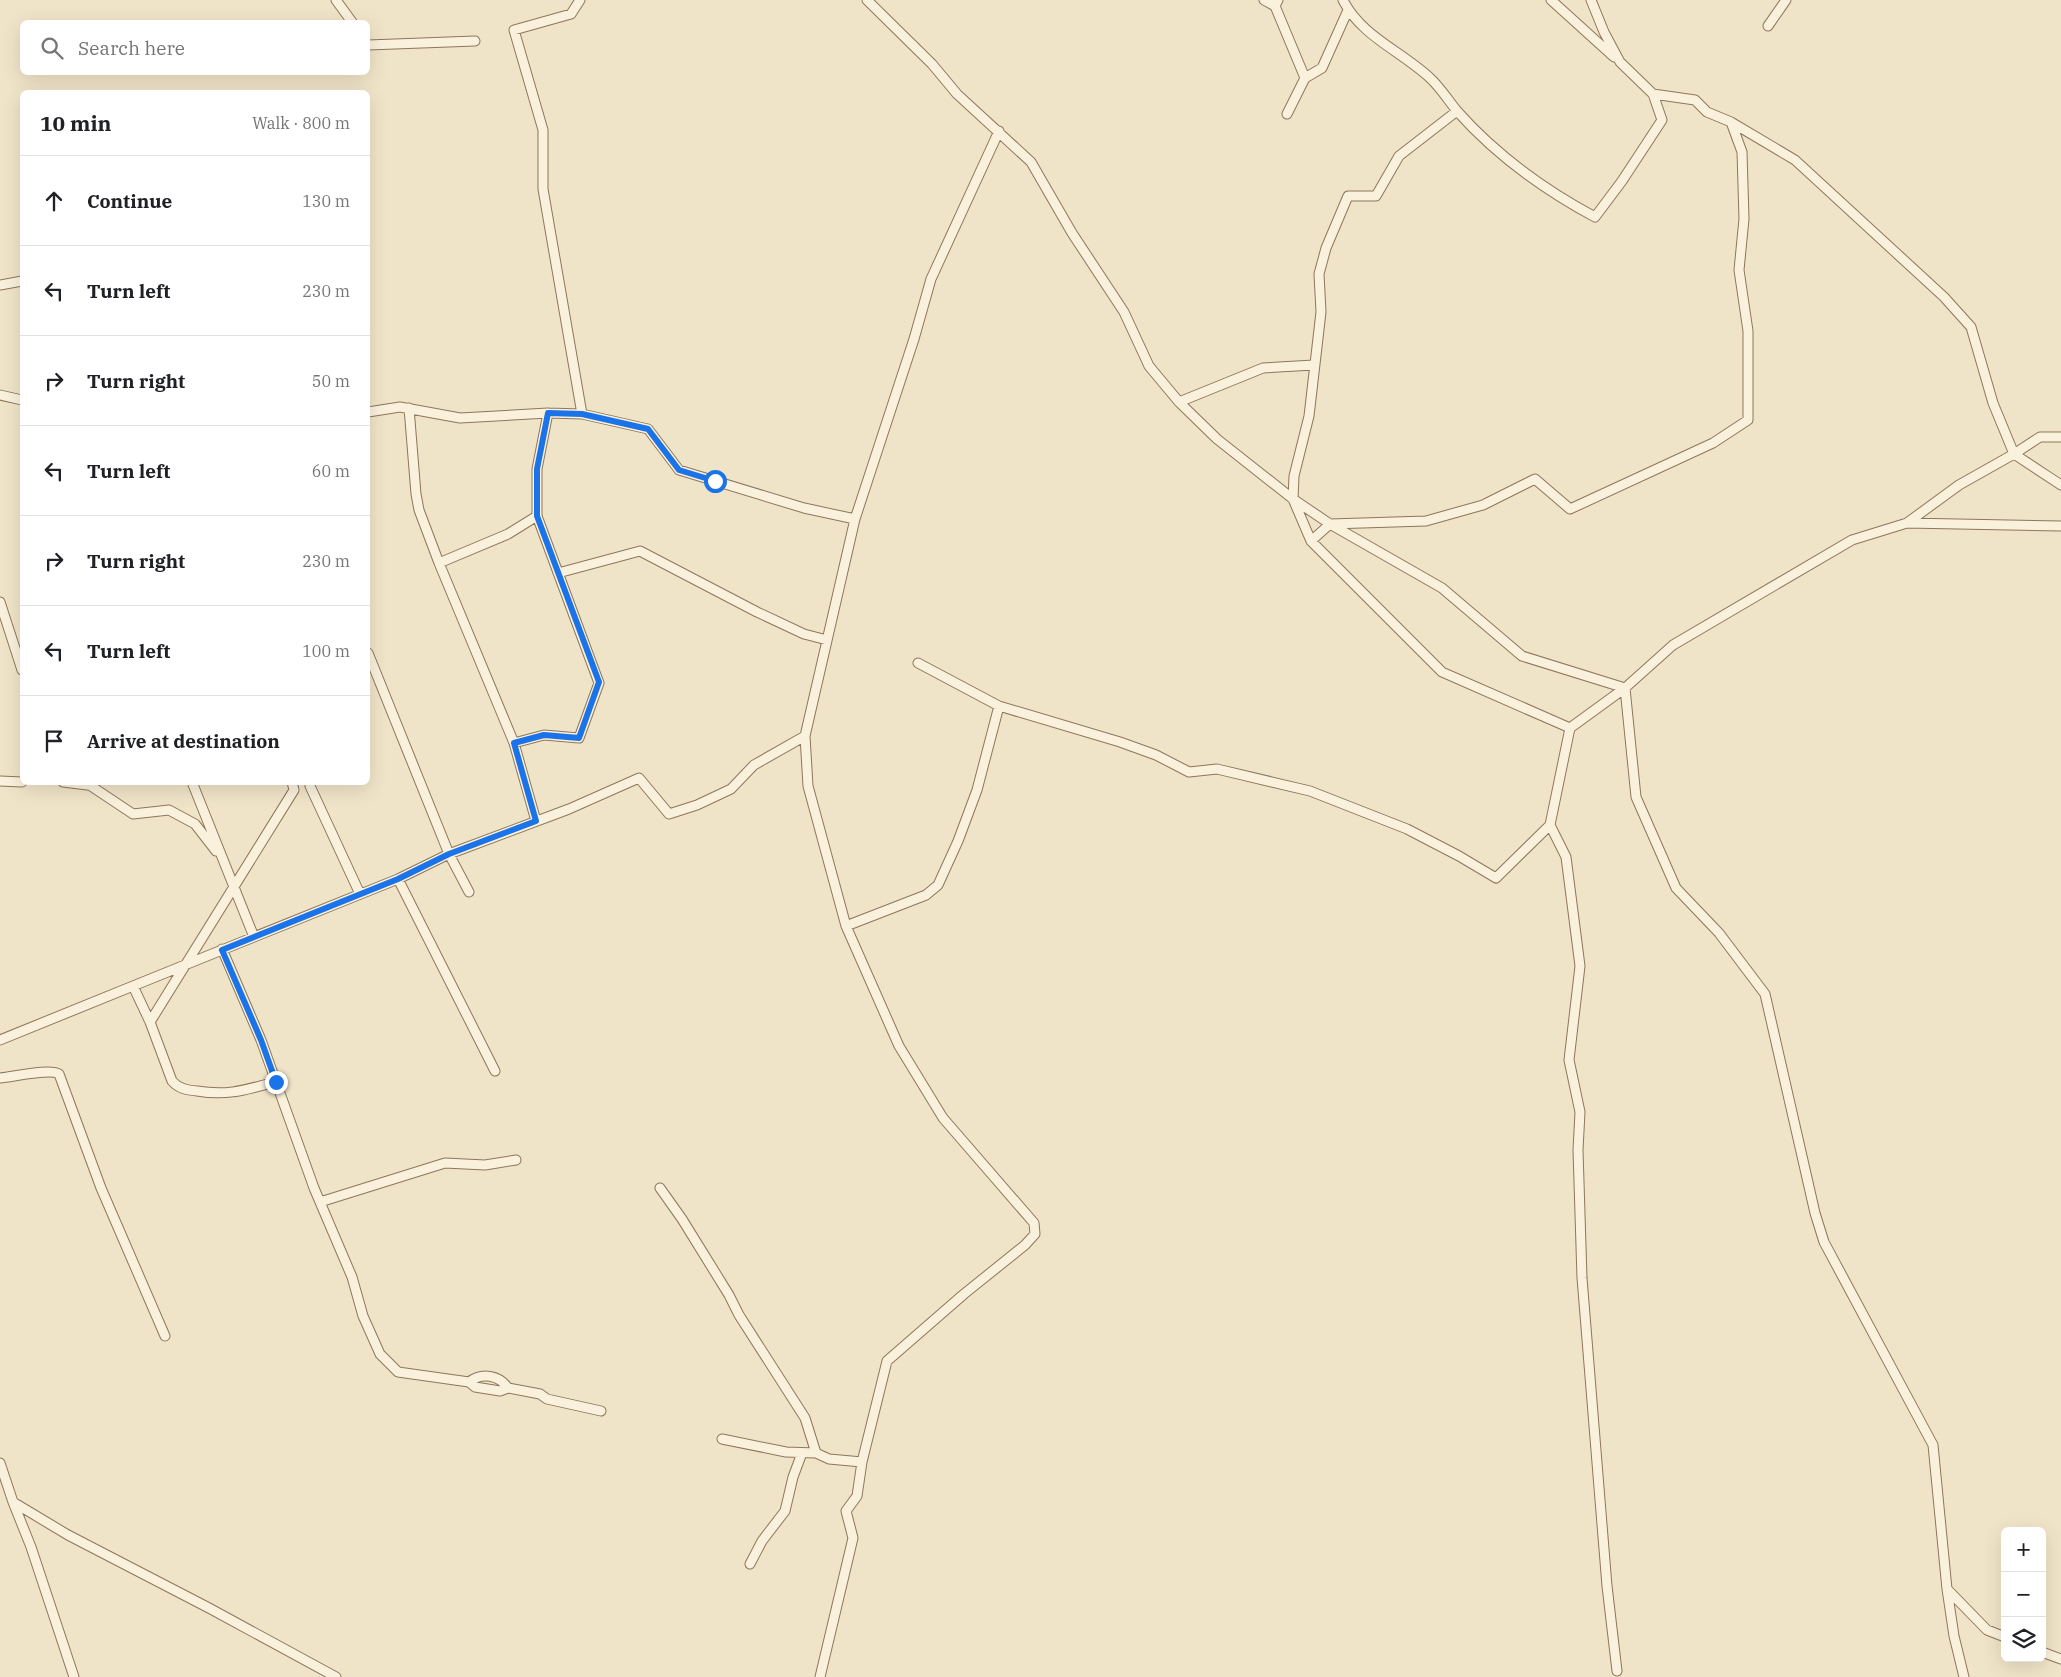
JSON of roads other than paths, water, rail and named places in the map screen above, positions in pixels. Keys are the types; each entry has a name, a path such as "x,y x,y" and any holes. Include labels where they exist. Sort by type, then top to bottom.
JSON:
{"street":[{"path":"336,0 351,20"},
{"path":"580,0 570,14 514,30 543,130 543,189 582,414"},
{"path":"867,0 932,64 957,94 1031,162 1072,233 1124,312 1149,366 1180,402 1216,439 1293,499 1330,524 1442,588 1522,656 1624,688"},
{"path":"1264,0 1276,3 1305,78"},
{"path":"1343,0 1348,10 1381,43 1430,78 1478,135 1516,168 1595,217 1622,181 1662,120 1653,94 1551,0"},
{"path":"1592,0 1604,32 1620,62"},
{"path":"1768,26 1786,0"},
{"path":"1287,114 1305,78 1322,68 1348,10"},
{"path":"370,44 475,40"},
{"path":"1653,94 1695,100 1707,112 1731,122 1795,160 1944,297 1972,327 1993,403 2014,454 2061,485"},
{"path":"1457,111 1399,156 1376,196 1348,196 1326,248 1318,274 1321,312 1309,416 1294,476 1293,499 1311,541 1442,672 1570,728"},
{"path":"1311,541 1330,524 1426,521 1483,506 1534,479 1570,509 1714,444 1748,420 1748,331 1739,270 1744,219 1742,152 1731,122"},
{"path":"820,1677 853,1538 846,1511 856,1496 862,1462 887,1361 964,1294 1025,1245 1035,1234 1034,1223 943,1118 899,1046 846,926 808,786 805,736 855,519 914,339 931,279 999,131"},
{"path":"0,285 20,281"},
{"path":"1180,402 1262,368 1314,365"},
{"path":"0,396 20,400"},
{"path":"370,412 400,407 460,418 548,413 582,414 648,429 679,470 804,508 855,519"},
{"path":"409,408 419,510 514,743 536,821"},
{"path":"514,743 544,735 579,738 599,682 537,516 537,469 548,413"},
{"path":"1907,523 1959,485 2040,437 2061,437"},
{"path":"439,563 508,534 537,516"},
{"path":"918,663 999,706 1120,742 1156,755 1188,772 1217,770 1310,791 1407,829 1496,878 1550,825 1570,728 1624,688 1673,645 1852,540 1907,523 2061,526"},
{"path":"558,573 640,551 804,634 828,640"},
{"path":"0,602 20,664"},
{"path":"370,658 449,854 469,892"},
{"path":"1624,688 1636,797 1676,888 1719,932 1765,994 1815,1213 1824,1242 1933,1445 1947,1589 1954,1636 1964,1677"},
{"path":"846,926 926,895 938,885 958,841 977,790 999,706"},
{"path":"0,1040 398,879 449,854 569,809 639,778 669,814 697,805 731,789 754,765 805,736"},
{"path":"0,781 20,782"},
{"path":"88,785 133,814 169,810 194,824 222,858"},
{"path":"193,785 254,937"},
{"path":"150,1022 294,790 293,785"},
{"path":"310,786 360,894"},
{"path":"1550,825 1566,857 1580,966 1569,1060 1580,1112 1578,1150 1582,1278 1607,1586 1617,1671"},
{"path":"398,879 495,1071"},
{"path":"222,950 261,1040 320,1202 352,1277 363,1316 380,1354 398,1372 469,1382 475,1387 491,1390 500,1391 508,1388 540,1394 548,1399 601,1411"},
{"path":"133,986 150,1022 172,1081 176,1086 216,1094 230,1093 276,1082"},
{"path":"0,1078 55,1072 59,1074 102,1188 165,1336"},
{"path":"320,1202 445,1163 485,1165 516,1160"},
{"path":"660,1188 682,1219 729,1295 739,1315 805,1418 816,1453"},
{"path":"469,1382 476,1376 492,1376 504,1382 508,1388"},
{"path":"722,1439 786,1452 816,1453 829,1459 862,1462"},
{"path":"750,1564 762,1541 784,1511 802,1452"},
{"path":"0,1463 31,1547 74,1677"},
{"path":"13,1502 68,1535 336,1677"},
{"path":"1947,1589 1987,1630 2001,1635"},
{"path":"2046,1653 2061,1659"}]}
